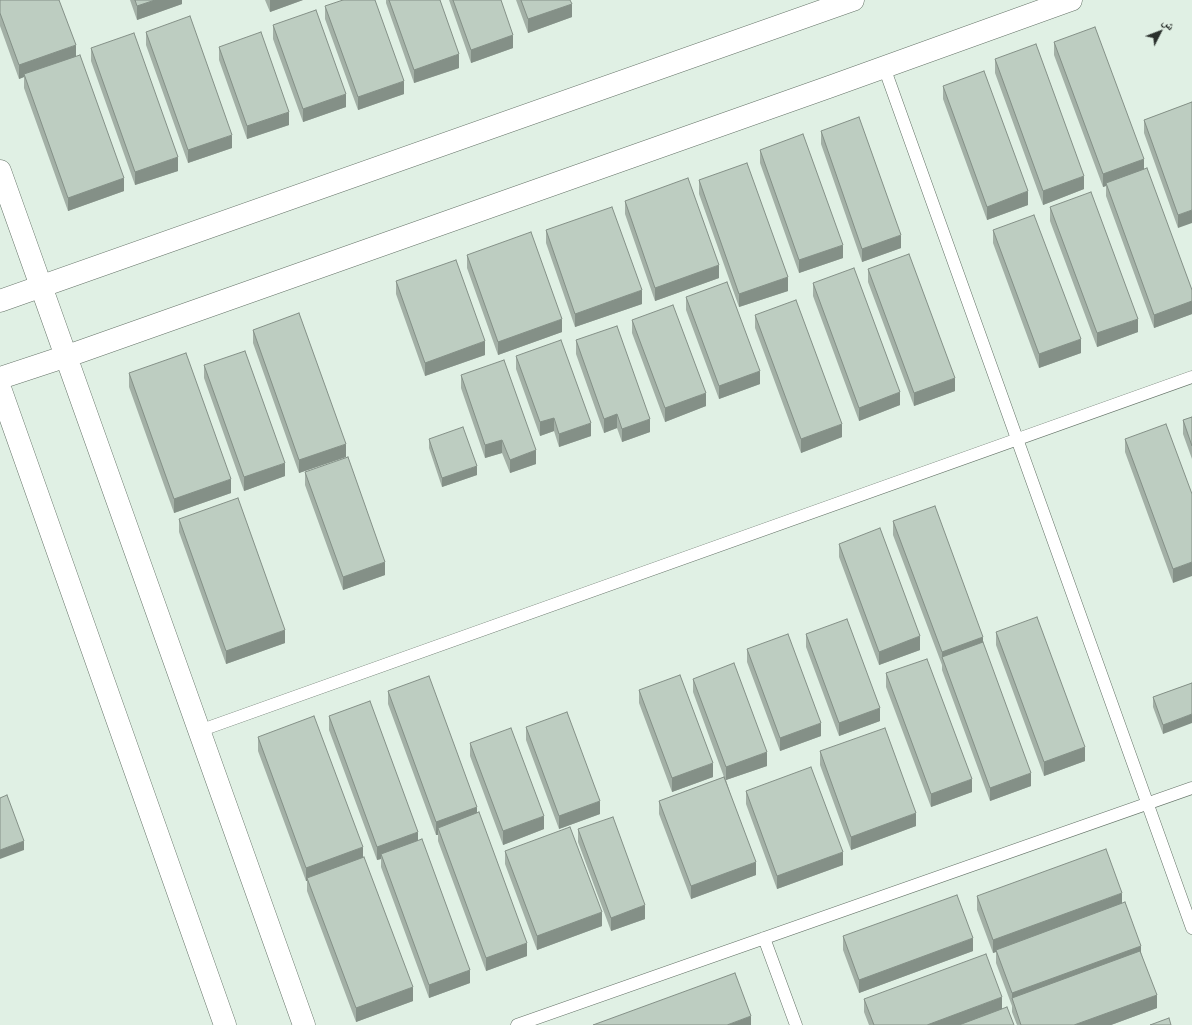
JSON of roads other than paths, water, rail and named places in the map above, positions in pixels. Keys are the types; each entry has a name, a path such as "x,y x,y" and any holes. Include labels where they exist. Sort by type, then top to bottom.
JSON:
{"street":[{"path":"0,301 853,0"},
{"path":"0,378 66,357 1071,0"},
{"path":"0,171 304,1025"},
{"path":"0,388 226,1025"}],"lane":[{"path":"884,67 1192,928"},
{"path":"199,731 1192,377"},
{"path":"517,1025 1192,788"},
{"path":"764,938 796,1025"}]}
